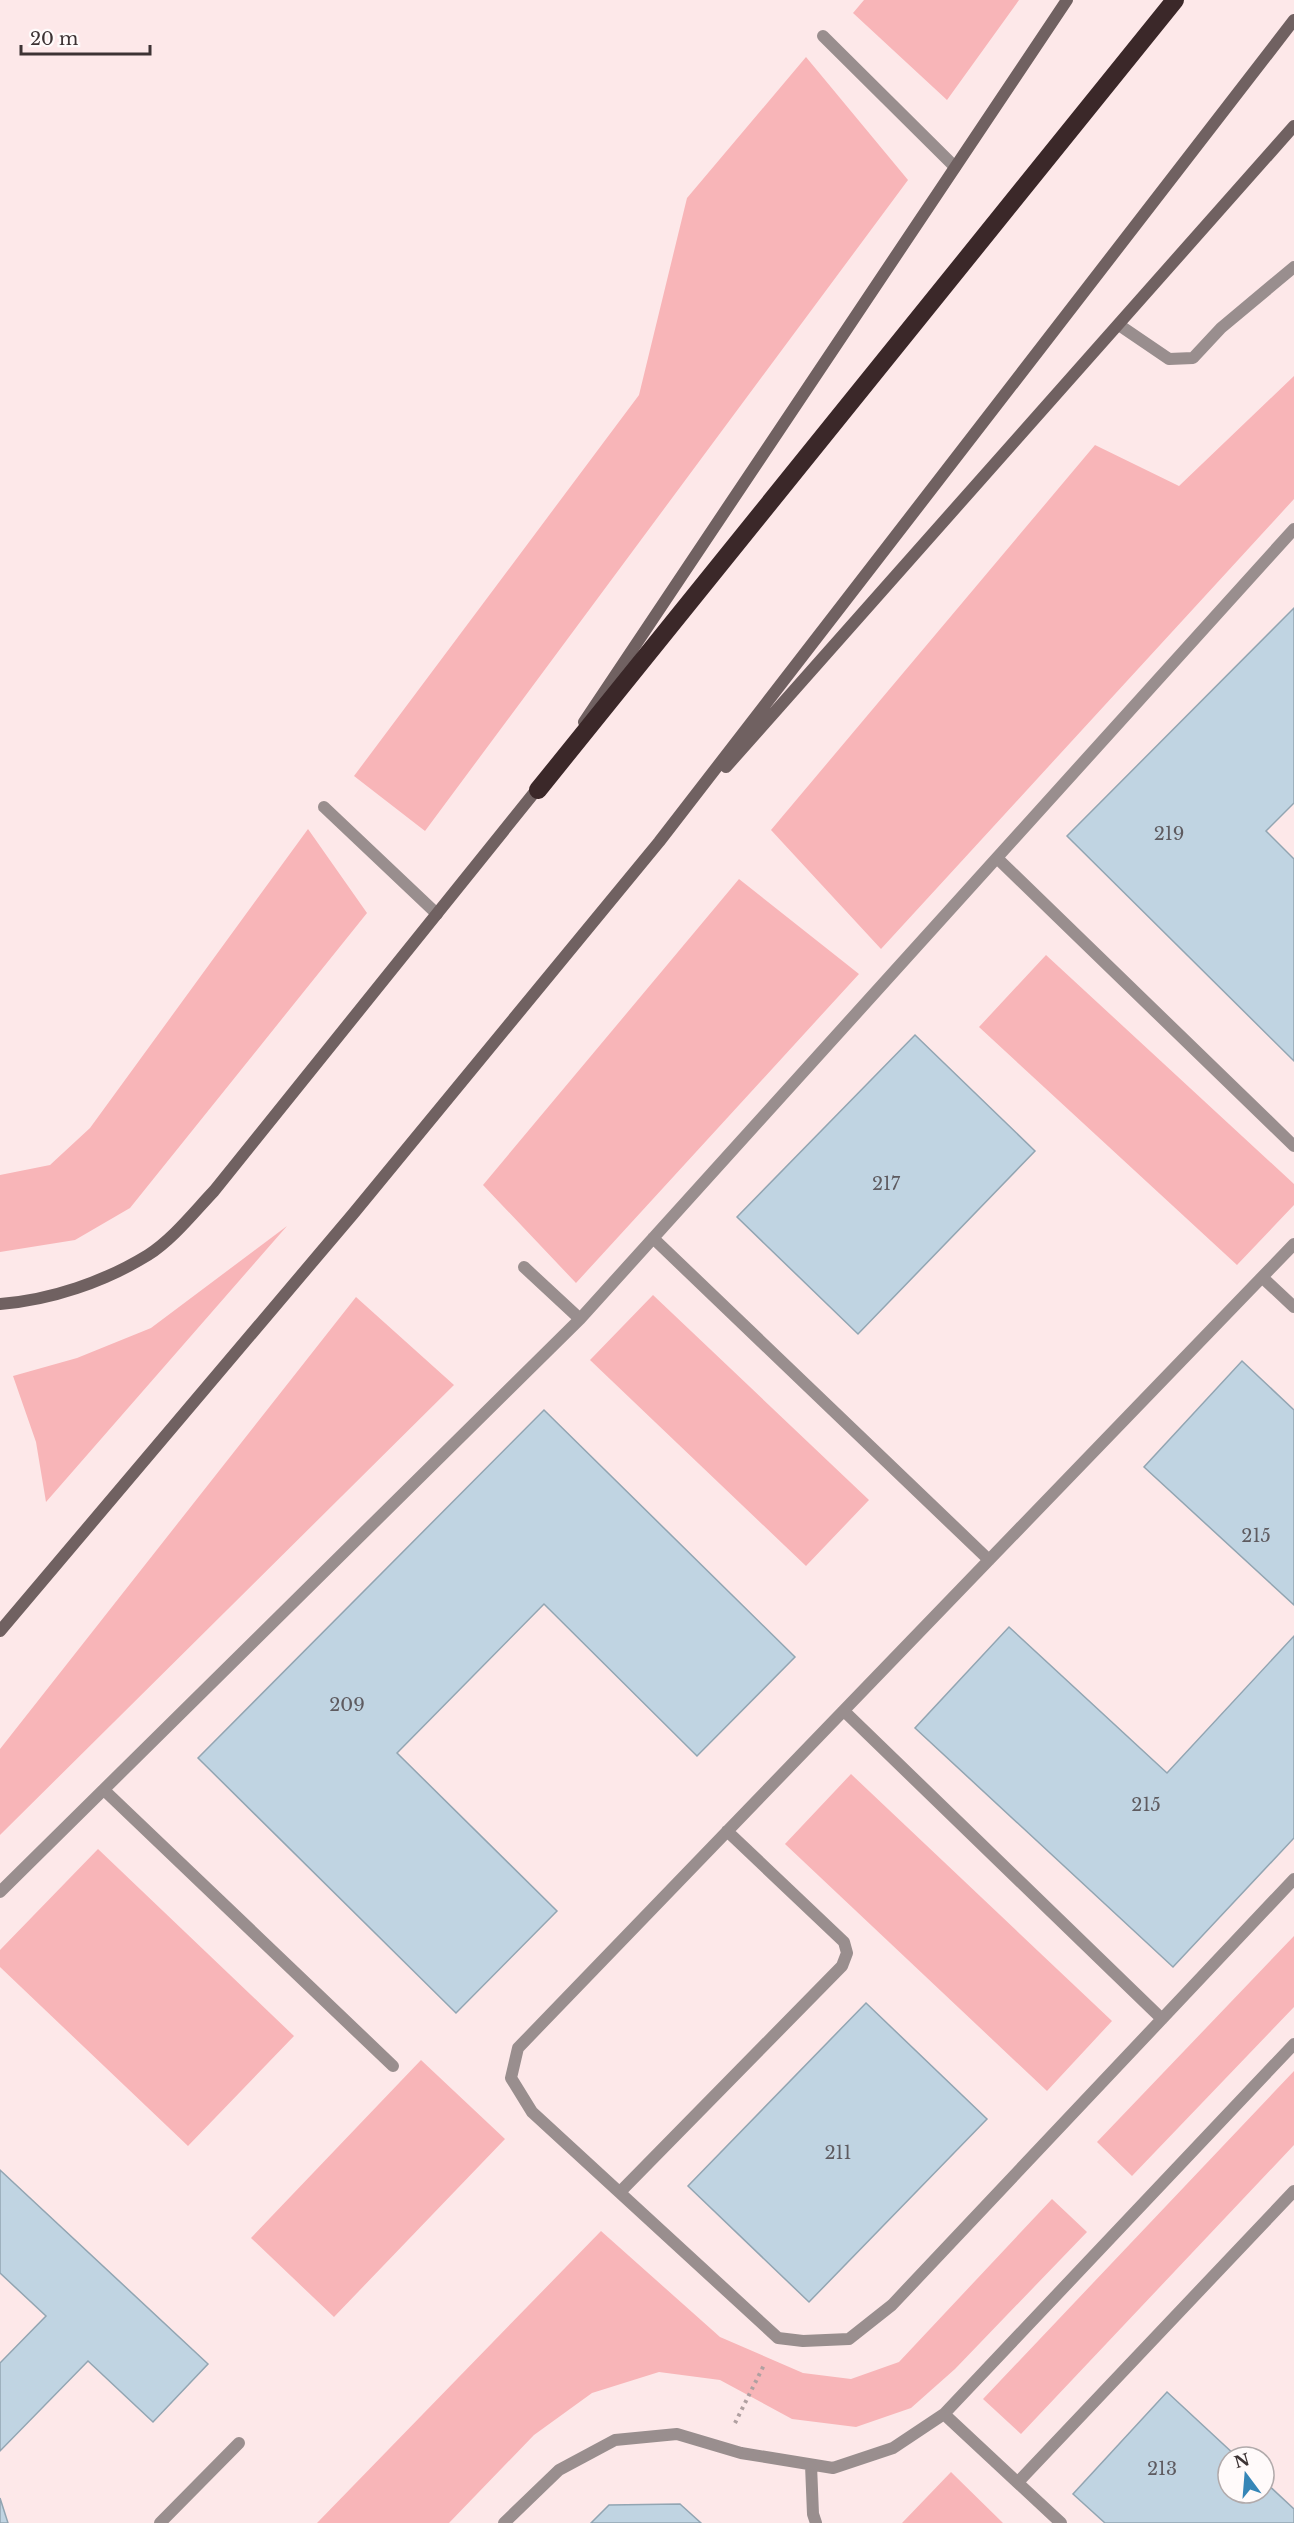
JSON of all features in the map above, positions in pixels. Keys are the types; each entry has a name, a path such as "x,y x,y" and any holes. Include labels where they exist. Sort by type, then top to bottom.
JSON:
{"highway":[{"path":"537,790 1175,0"}],"main road":[{"path":"0,1304 27,1302 90,1284 149,1254 180,1227 220,1183 537,790 1067,0"},
{"path":"0,1631 353,1214 659,842 1294,20"},
{"path":"659,842 1294,126"}],"lane":[{"path":"823,36 955,167"},
{"path":"1119,325 1169,359 1193,358 1221,328 1294,267"},
{"path":"0,1892 580,1319 1294,529"},
{"path":"324,807 437,914"},
{"path":"997,858 1294,1146"},
{"path":"653,1238 989,1560"},
{"path":"1294,1244 518,2048 511,2078 532,2112 778,2338 803,2341 849,2339 892,2305 1294,1879"},
{"path":"524,1267 580,1319"},
{"path":"1263,1278 1294,1307"},
{"path":"844,1711 1162,2019"},
{"path":"104,1790 393,2066"},
{"path":"620,2192 842,1966 847,1953 844,1942 727,1832"},
{"path":"504,2523 559,2470 615,2440 677,2434 722,2447 833,2468 893,2448 944,2414 1294,2044"},
{"path":"1018,2482 1294,2191"},
{"path":"944,2414 1061,2523"},
{"path":"160,2523 239,2443"},
{"path":"811,2464 813,2514 816,2523"}],"path":[{"path":"722,2447 778,2338"}],"shaded area":[{"path":"864,0 1019,0 947,100 853,13"},
{"path":"806,57 908,180 425,831 354,776 639,395 687,198"},
{"path":"1294,376 1294,499 881,949 771,830 1095,445 1179,486"},
{"path":"308,829 367,913 130,1208 75,1240 0,1252 0,1175 50,1165 90,1128"},
{"path":"739,879 859,974 576,1283 483,1185"},
{"path":"1046,955 1294,1184 1294,1205 1237,1265 979,1027"},
{"path":"287,1226 46,1502 36,1442 13,1376 77,1358 151,1328"},
{"path":"653,1295 869,1500 806,1566 590,1360"},
{"path":"356,1297 454,1385 0,1835 0,1749"},
{"path":"851,1774 1112,2021 1047,2091 785,1844"},
{"path":"98,1849 294,2036 188,2146 0,1967 0,1950"},
{"path":"1294,1936 1294,2007 1132,2176 1097,2142"},
{"path":"421,2060 505,2139 334,2317 251,2238"},
{"path":"1294,2071 1294,2145 1021,2434 983,2399"},
{"path":"1052,2199 1087,2232 955,2369 911,2408 856,2427 792,2419 720,2380 659,2372 592,2393 534,2435 449,2523 317,2523 601,2231 720,2337 803,2373 851,2379 899,2362"},
{"path":"951,2472 1003,2523 902,2523"}],"building":[{"path":"1294,608 1294,803 1266,831 1294,859 1294,1061 1067,836"},
{"path":"915,1035 1035,1151 858,1334 737,1217"},
{"path":"1242,1361 1294,1410 1294,1605 1144,1467"},
{"path":"544,1410 795,1657 697,1756 544,1604 397,1753 557,1911 456,2013 198,1758"},
{"path":"1009,1627 1167,1773 1294,1636 1294,1838 1173,1967 915,1728"},
{"path":"866,2003 987,2119 809,2302 688,2186"},
{"path":"0,2170 208,2364 153,2422 88,2361 0,2451 0,2363 46,2316 0,2273"},
{"path":"1167,2392 1224,2445 1216,2445 1216,2505 1276,2505 1276,2492 1294,2509 1294,2523 1105,2523 1073,2494"},
{"path":"0,2498 8,2523 0,2523"},
{"path":"680,2504 701,2523 591,2523 609,2505"}]}
